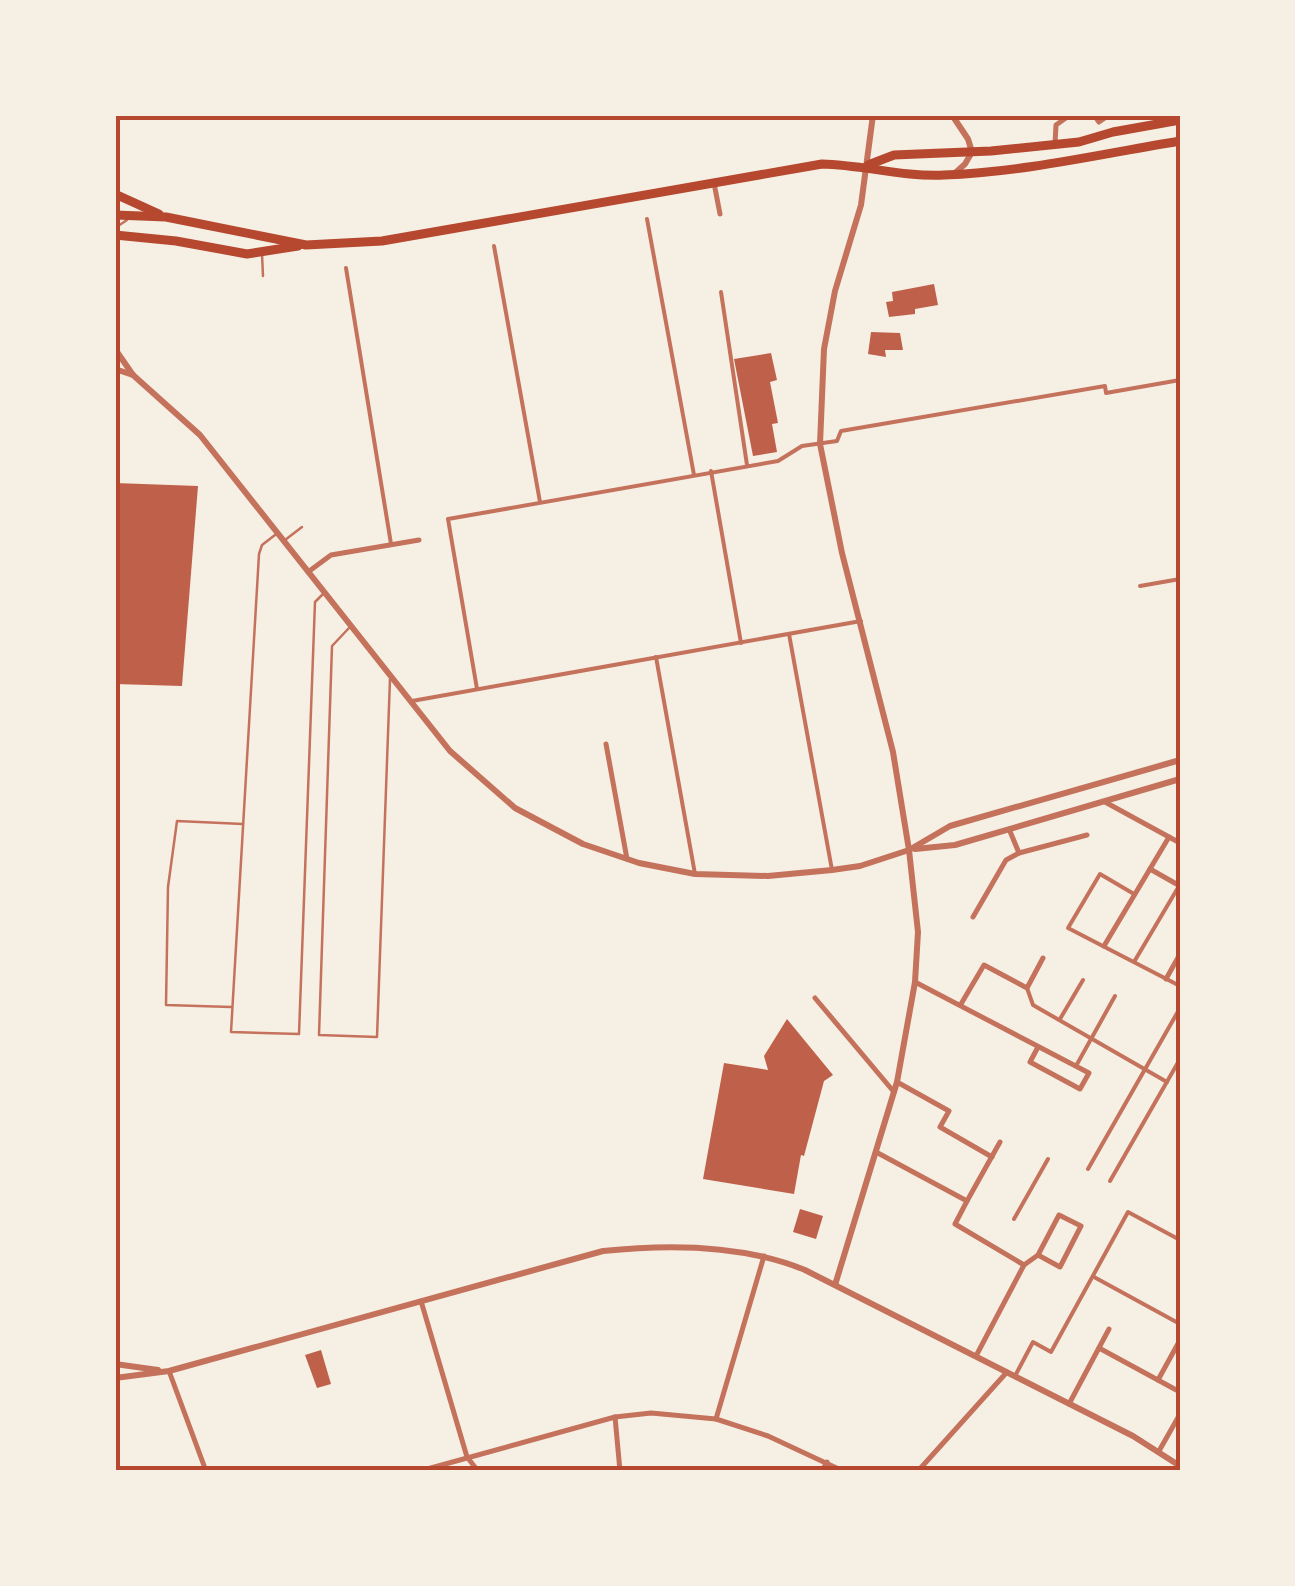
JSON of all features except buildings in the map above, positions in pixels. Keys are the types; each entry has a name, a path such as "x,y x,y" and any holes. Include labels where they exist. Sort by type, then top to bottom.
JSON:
{"main road":[{"path":"865,166 894,155 1055,145 1180,120"},
{"path":"115,232 247,254 262,253 306,245 414,237 822,164 865,166 896,175 952,174 1038,167 1180,141"},
{"path":"115,194 166,217"},
{"path":"115,215 166,217 306,245"}],"street":[{"path":"835,1285 897,1082 915,982 918,932 909,850 889,735 830,503 820,444 824,349 835,291 861,205 873,115"},
{"path":"952,115 972,152 952,174"},
{"path":"1055,145 1056,124 1070,115"},
{"path":"1094,115 1099,122 1108,115"},
{"path":"1146,115 1153,124"},
{"path":"714,183 720,214"},
{"path":"647,218 694,474"},
{"path":"494,246 540,502"},
{"path":"346,268 391,544"},
{"path":"722,292 747,465"},
{"path":"115,349 134,375 200,435 450,752 515,808 552,830 627,859 696,874 768,876 860,866 909,850 955,845 1180,779"},
{"path":"115,369 134,375"},
{"path":"477,689 448,519 778,460 802,446 838,441 841,432 1105,386 1106,393 1180,380"},
{"path":"710,472 741,642"},
{"path":"308,572 332,555 419,540"},
{"path":"1140,586 1180,579"},
{"path":"409,701 860,621"},
{"path":"789,634 832,870"},
{"path":"656,658 696,874"},
{"path":"606,744 627,859"},
{"path":"909,850 950,826 1180,760"},
{"path":"1105,802 1180,843"},
{"path":"1010,829 1019,853"},
{"path":"973,917 1006,860 1019,853 1087,836"},
{"path":"1104,946 1169,837"},
{"path":"1134,962 1180,886 1150,868"},
{"path":"1134,894 1100,874 1068,928 1180,986"},
{"path":"1166,979 1180,954"},
{"path":"1042,958 1027,988 1032,1005 1166,1082"},
{"path":"961,1004 984,964 1027,988"},
{"path":"1060,1021 1083,980"},
{"path":"915,982 961,1004 1076,1066 1089,1074 1080,1089 1030,1062 1038,1046"},
{"path":"1076,1066 1115,996"},
{"path":"815,998 894,1092"},
{"path":"1088,1169 1180,1008"},
{"path":"1110,1182 1180,1059"},
{"path":"897,1082 948,1111 940,1128 992,1158"},
{"path":"1000,1142 954,1224 1024,1265"},
{"path":"876,1152 968,1201"},
{"path":"1014,1219 1048,1159"},
{"path":"918,1471 1011,1374 1032,1342 1051,1352 1128,1212 1180,1240"},
{"path":"976,1356 1024,1265 1038,1255 1059,1215 1081,1226 1060,1267 1038,1255"},
{"path":"115,1378 169,1371 603,1251 652,1246 783,1261 1011,1374 1159,1451 1180,1466"},
{"path":"716,1420 764,1256"},
{"path":"1094,1277 1180,1324"},
{"path":"421,1300 467,1457 478,1471"},
{"path":"1069,1404 1109,1330"},
{"path":"1158,1380 1180,1340"},
{"path":"1098,1348 1180,1392"},
{"path":"115,1364 169,1371"},
{"path":"169,1371 206,1471"},
{"path":"420,1471 616,1417 651,1413 716,1420 768,1436 844,1471"},
{"path":"1159,1451 1180,1414"},
{"path":"616,1417 620,1471"},
{"path":"822,1471 827,1462"}],"lane":[{"path":"115,232 132,216"},
{"path":"262,253 262,276"},
{"path":"284,541 302,527"},
{"path":"278,533 262,545 259,554 230,1032 300,1034 315,602 324,593"},
{"path":"351,627 332,646 319,1035 378,1037 390,677"},
{"path":"232,1007 166,1005 168,887 177,821 243,824"}]}
